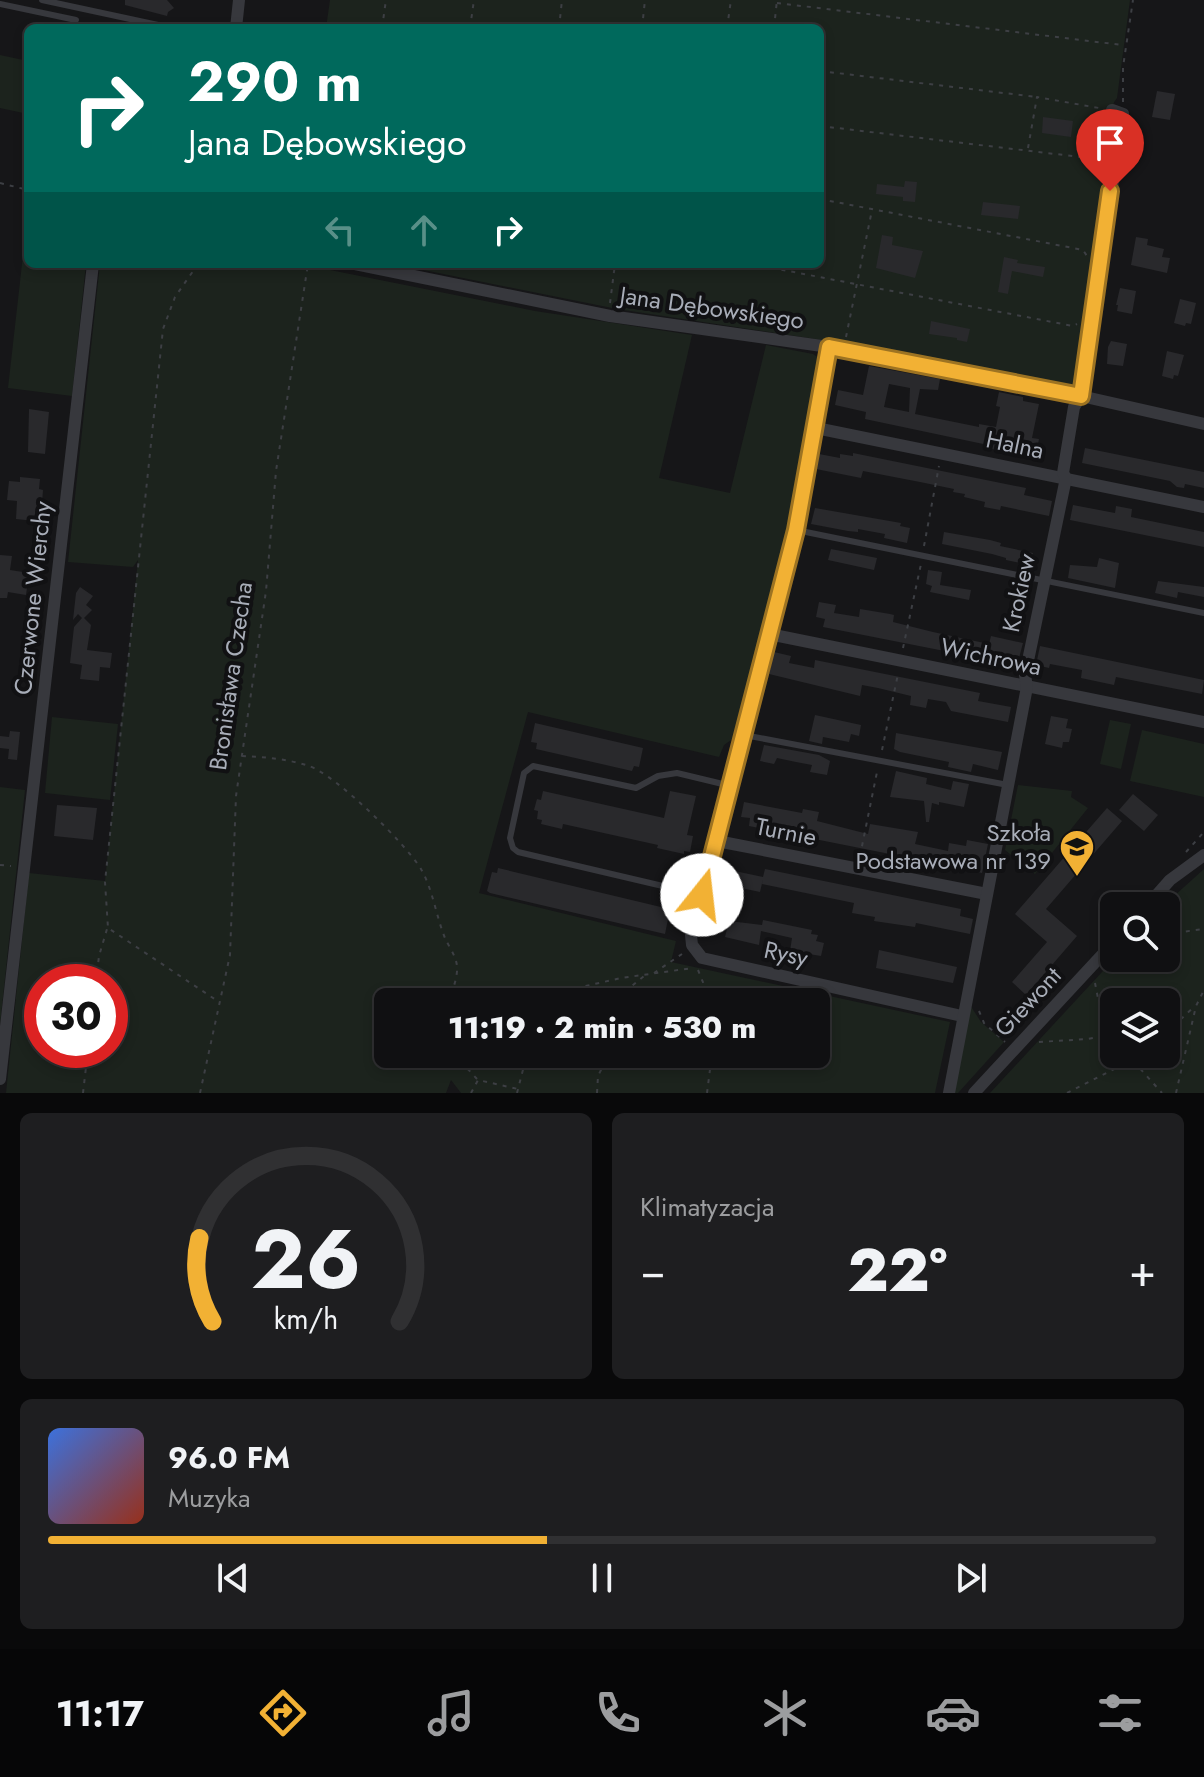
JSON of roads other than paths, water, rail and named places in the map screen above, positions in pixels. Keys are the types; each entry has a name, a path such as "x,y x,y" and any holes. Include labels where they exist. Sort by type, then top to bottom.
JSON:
{"street":[{"path":"236,24 239,0"},
{"name":"Krokiew","path":"949,1093 1027,687 1025,675 1066,478 1063,473 1074,407 1081,396 1117,112"},
{"name":"Czerwone Wierchy","path":"0,1079 93,268"},
{"name":"Jana Dębowskiego","path":"375,268 610,316 829,347 1081,396 1204,424"},
{"path":"702,895 796,530 829,347"},
{"name":"Halna","path":"816,428 1204,507"},
{"name":"Wichrowa","path":"769,634 1204,722"},
{"name":"Turnie","path":"717,841 987,894"},
{"path":"1159,892 1170,880 1204,855"},
{"name":"Rysy","path":"702,895 691,935 692,945 702,958 962,1016"},
{"name":"Giewont","path":"974,1093 1100,957"}],"lane":[{"path":"42,0 153,24"},
{"path":"0,4 76,20"},
{"path":"796,530 1044,583 1204,613"},
{"path":"744,735 1009,786"},
{"path":"702,895 518,852 510,838 524,773 533,766 636,788 658,776 677,773 731,786"}],"place":[{"name":"Szkoła Podstawowa nr 139","path":"1077,878"}]}
